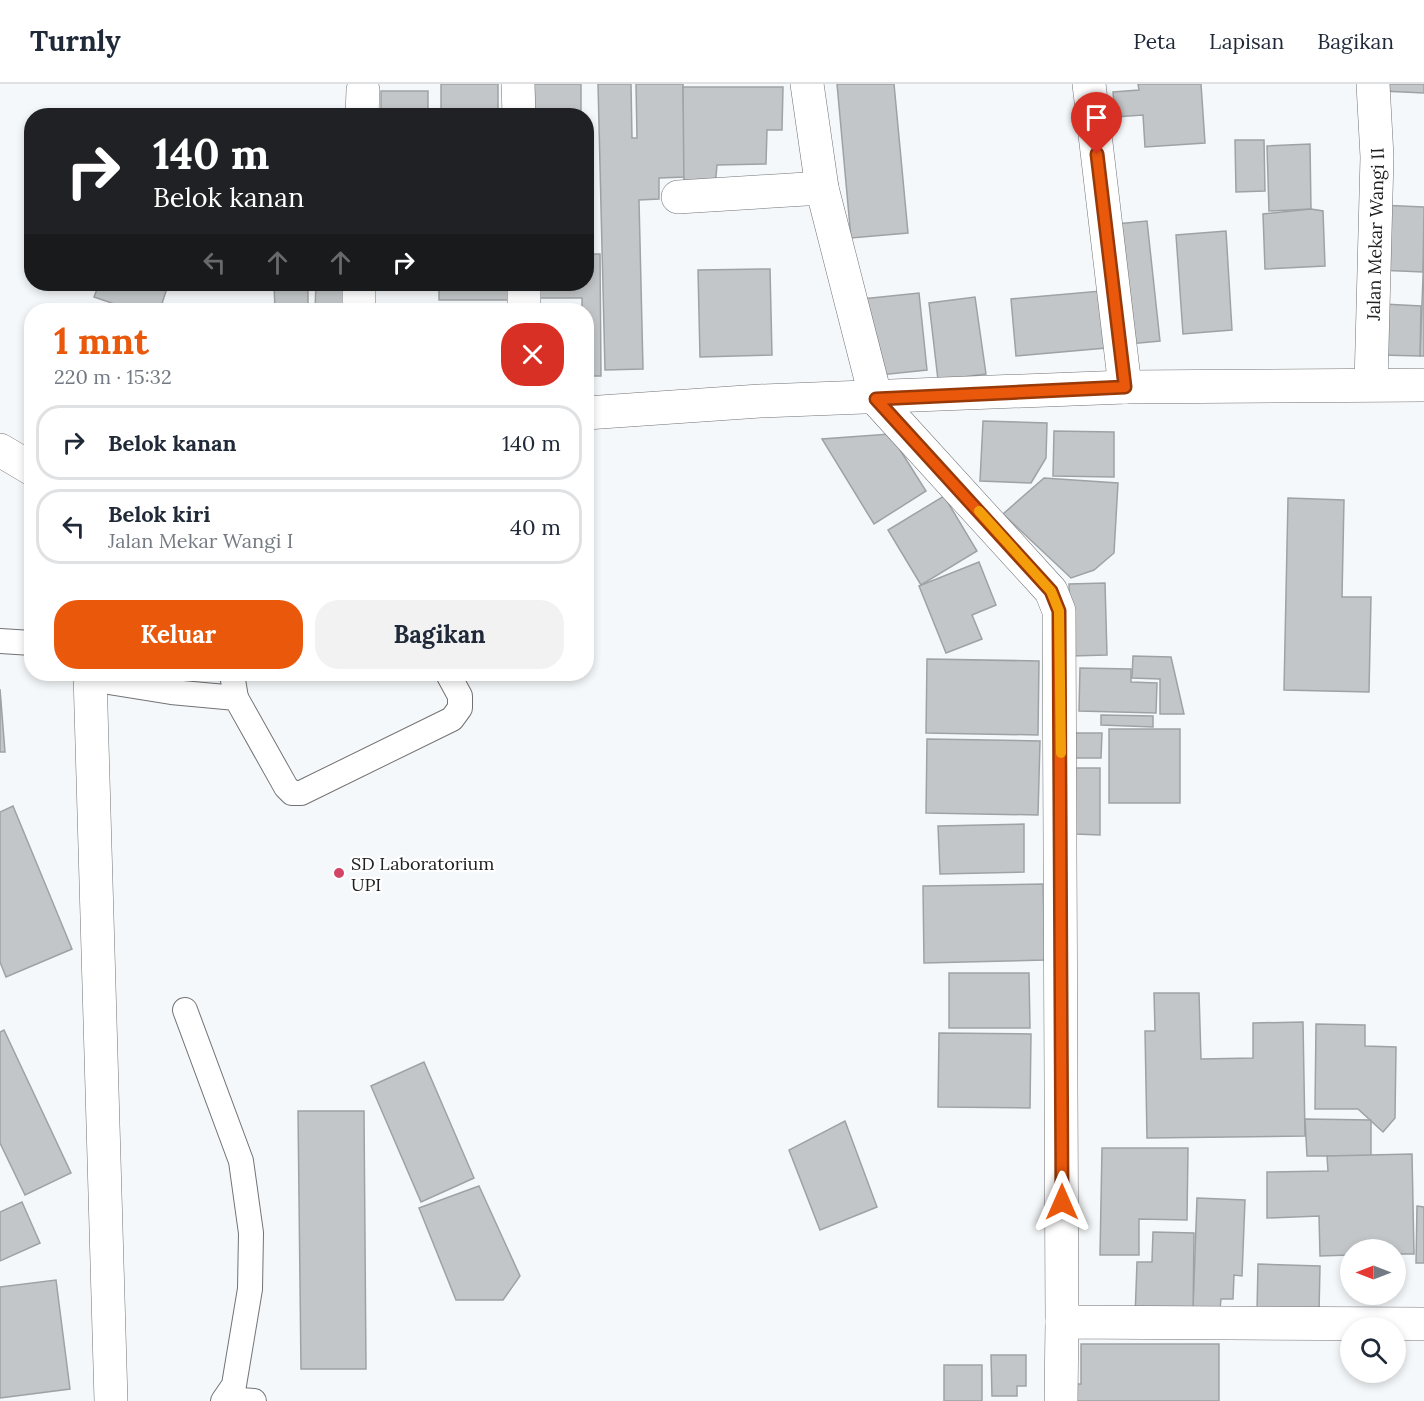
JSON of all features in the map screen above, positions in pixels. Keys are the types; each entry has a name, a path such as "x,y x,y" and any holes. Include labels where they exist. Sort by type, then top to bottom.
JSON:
{"street":[{"path":"518,84 519,108"},
{"path":"807,84 822,188 876,399 1051,591 1059,611 1062,1322 1060,1401"},
{"path":"1089,84 1125,387"},
{"name":"Jalan Mekar Wangi II","path":"1371,384 1377,157 1373,84"},
{"path":"678,197 822,188"},
{"path":"594,412 760,401 876,399 1125,387 1424,385"},
{"path":"0,450 24,464"},
{"path":"90,681 111,1401"},
{"path":"1062,1322 1424,1324"}],"lane":[{"path":"0,641 24,642"},
{"path":"115,681 171,692 236,698"},
{"path":"233,681 236,698 286,787 292,793 300,793 452,719 460,708 460,696 452,681"},
{"path":"185,1010 240,1161 251,1233 250,1289 234,1385 225,1400 254,1401"}],"building":[{"path":"441,84 498,84 498,108 441,108"},
{"path":"528,84 581,84 581,108 529,108"},
{"path":"598,84 631,84 632,138 637,138 636,84 683,84 685,177 659,178 659,199 639,200 643,369 605,370"},
{"path":"837,84 894,84 908,233 851,238"},
{"path":"1138,84 1201,84 1205,143 1145,147 1143,115 1115,117 1113,92 1139,90"},
{"path":"1382,84 1424,84 1424,93 1382,91"},
{"path":"683,87 783,87 782,130 767,130 766,164 717,165 715,187 684,190"},
{"path":"381,91 428,91 428,108 381,108"},
{"path":"1235,140 1264,140 1265,191 1236,192"},
{"path":"1310,144 1311,209 1269,211 1267,146"},
{"path":"1379,205 1424,207 1423,272 1377,270"},
{"path":"1311,209 1323,211 1325,266 1265,269 1263,214"},
{"path":"1147,221 1160,341 1129,344 1116,224"},
{"path":"1226,231 1232,330 1183,334 1176,235"},
{"path":"1424,250 1424,356 1420,356"},
{"path":"594,254 600,254 601,376 594,376 594,303 582,303 582,298 538,298 538,291 594,291"},
{"path":"770,269 772,355 700,357 698,270"},
{"path":"96,291 166,291 162,303 112,303 94,297"},
{"path":"274,291 308,291 308,303 275,303"},
{"path":"316,291 349,291 348,303 315,303"},
{"path":"439,291 514,291 514,300 439,300"},
{"path":"1101,291 1106,348 1016,356 1011,299"},
{"path":"919,293 927,370 870,376 862,299"},
{"path":"975,297 986,374 938,380 929,303"},
{"path":"1383,304 1421,306 1420,356 1381,355"},
{"path":"983,421 1047,423 1046,458 1031,483 980,481"},
{"path":"1054,431 1114,432 1114,477 1053,476"},
{"path":"890,434 926,491 874,524 822,439"},
{"path":"1044,478 1118,483 1114,553 1094,570 1071,578 1003,514"},
{"path":"944,496 977,551 921,585 888,530"},
{"path":"1288,498 1344,500 1342,597 1371,597 1369,692 1284,690"},
{"path":"979,562 996,605 972,615 982,639 946,653 919,586"},
{"path":"1105,583 1107,655 1071,656 1069,584"},
{"path":"1133,656 1171,657 1184,714 1160,714 1160,679 1132,678"},
{"path":"927,659 1039,661 1038,735 926,733"},
{"path":"1080,668 1131,669 1131,682 1157,683 1156,713 1079,711"},
{"path":"0,689 5,752 0,752"},
{"path":"1101,715 1153,716 1153,727 1101,725"},
{"path":"1109,729 1180,729 1180,803 1109,803"},
{"path":"1075,733 1102,733 1101,758 1075,758"},
{"path":"927,739 1040,741 1038,815 926,813"},
{"path":"1071,768 1100,768 1100,835 1075,834"},
{"path":"13,806 72,949 6,977 0,962 0,812"},
{"path":"1024,824 1024,872 940,874 938,826"},
{"path":"1043,884 1045,960 924,963 923,886"},
{"path":"949,973 1029,973 1030,1028 949,1028"},
{"path":"1154,993 1199,993 1201,1059 1253,1058 1253,1023 1303,1022 1305,1136 1147,1138 1145,1031 1155,1031"},
{"path":"1316,1024 1365,1025 1365,1046 1396,1047 1395,1118 1383,1132 1358,1109 1315,1109"},
{"path":"4,1030 71,1173 25,1195 0,1143 0,1032"},
{"path":"939,1033 1031,1034 1030,1108 938,1107"},
{"path":"424,1062 474,1178 421,1202 371,1086"},
{"path":"298,1111 364,1111 366,1369 301,1369"},
{"path":"1305,1119 1371,1120 1371,1156 1307,1156"},
{"path":"845,1121 877,1207 820,1230 789,1150"},
{"path":"1102,1148 1188,1148 1187,1220 1139,1219 1139,1255 1100,1255"},
{"path":"1412,1154 1414,1254 1406,1254 1406,1239 1340,1239 1340,1255 1320,1256 1319,1216 1267,1218 1267,1172 1328,1171 1327,1156"},
{"path":"479,1186 520,1276 503,1300 456,1300 419,1208"},
{"path":"1197,1198 1245,1200 1242,1276 1234,1275 1233,1299 1221,1299 1220,1309 1193,1308"},
{"path":"22,1202 40,1243 0,1261 0,1212"},
{"path":"1417,1206 1424,1207 1424,1263 1416,1263"},
{"path":"1153,1232 1194,1233 1193,1318 1135,1318 1137,1262 1152,1262"},
{"path":"1258,1264 1320,1266 1319,1313 1257,1311"},
{"path":"56,1280 70,1389 0,1398 0,1287"},
{"path":"1081,1344 1219,1344 1219,1401 1066,1401 1066,1384 1081,1384"},
{"path":"991,1355 1026,1355 1026,1386 1017,1386 1017,1396 992,1396"},
{"path":"944,1365 982,1365 982,1401 944,1401"}],"slow traffic":[{"path":"979,511 1051,591 1059,611 1061,753"}],"place":[{"name":"SD Laboratorium UPI","path":"339,873"}],"route":[{"path":"1062,1202 1061,627 1059,611 1051,591 876,399 1125,387 1097,154"}]}
